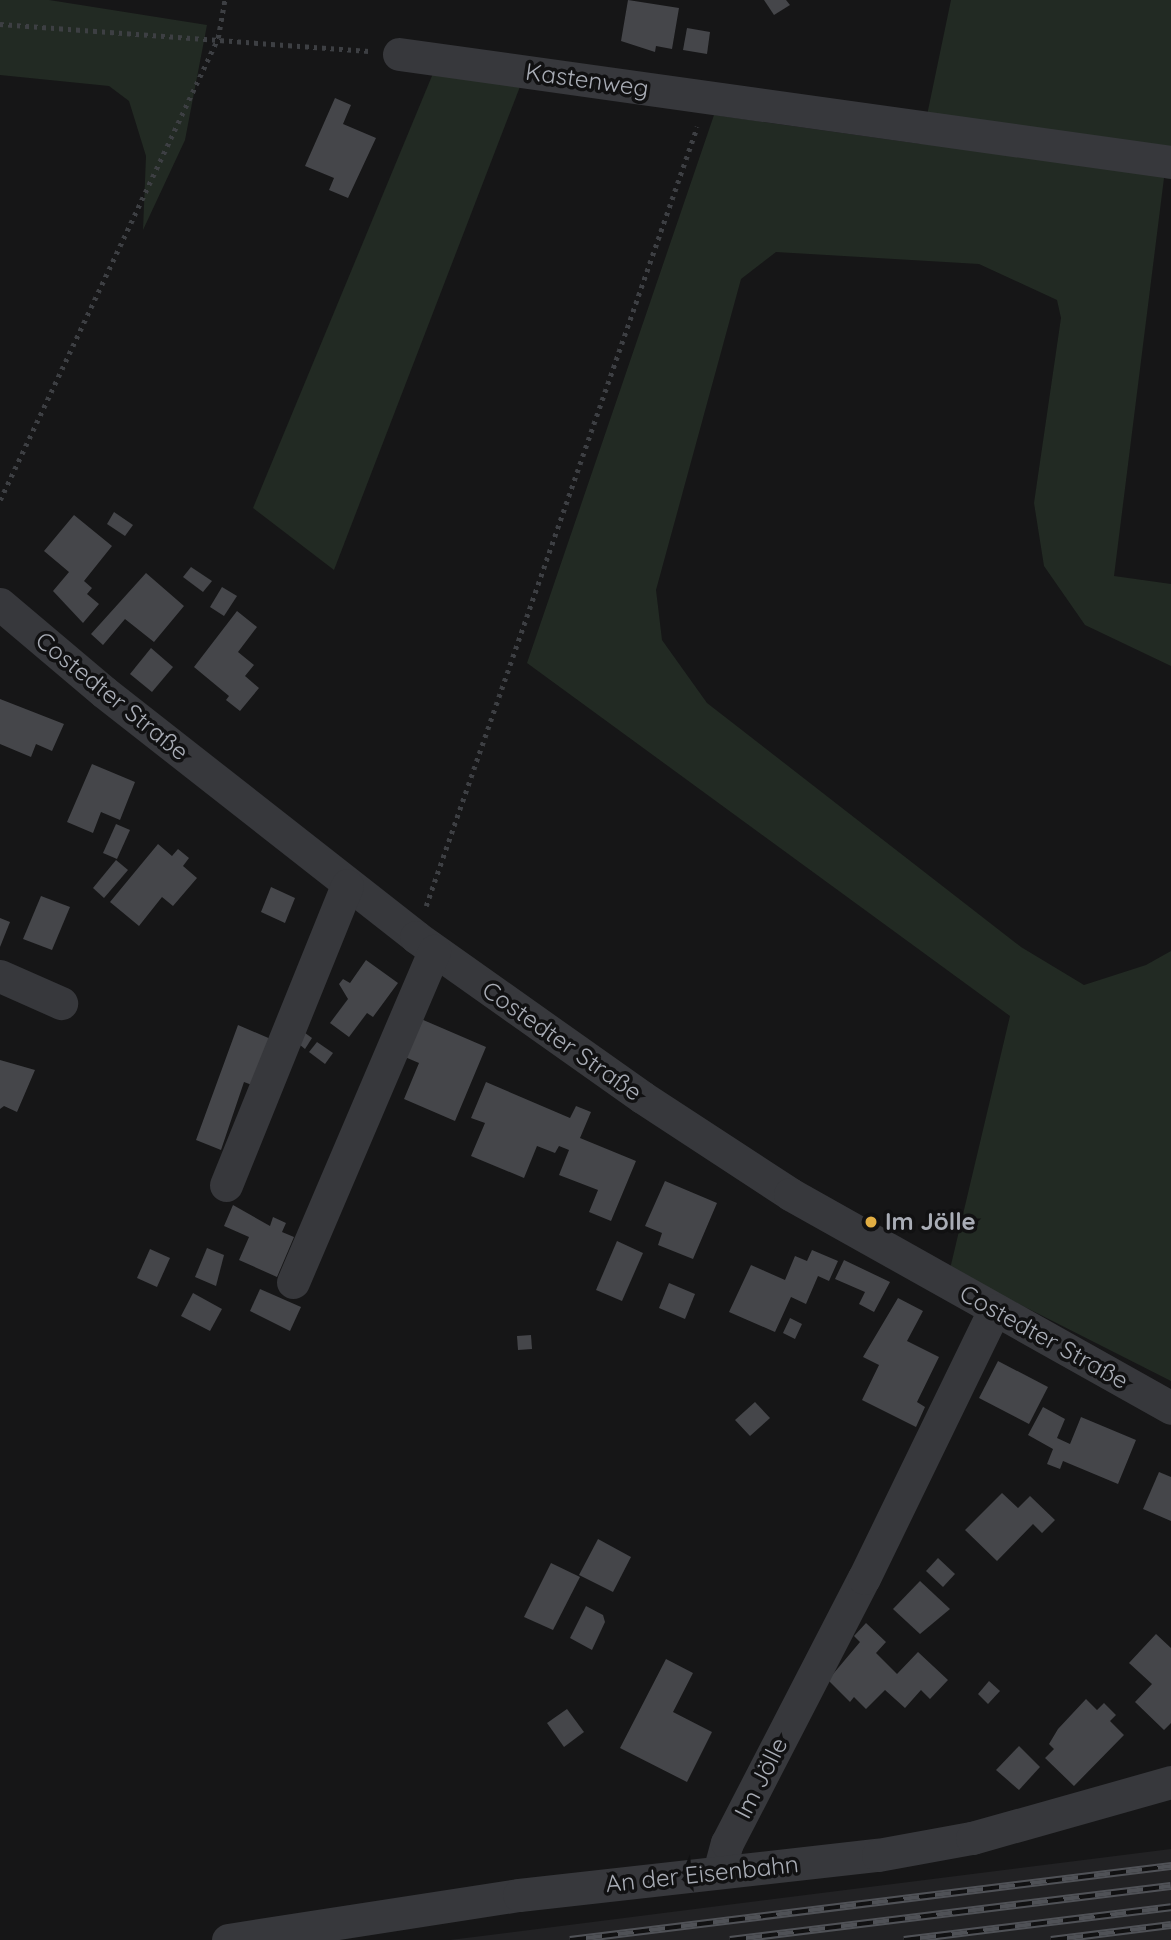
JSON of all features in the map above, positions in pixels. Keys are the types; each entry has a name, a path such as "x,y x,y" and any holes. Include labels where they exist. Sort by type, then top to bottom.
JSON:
{"street":[{"name":"Kastenweg","path":"399,54 1171,162"},
{"name":"Costedter Straße","path":"0,604 347,885 425,944 642,1097 790,1194 1171,1408"},
{"path":"226,1185 347,885"},
{"path":"293,1282 425,944"},
{"path":"0,976 61,1003"},
{"name":"Im Jölle","path":"719,1871 727,1843 864,1578 994,1310"},
{"name":"An der Eisenbahn","path":"228,1940 519,1895 878,1854 972,1838 1171,1782"}],"path":[{"path":"0,500 218,38 225,0"},
{"path":"0,24 152,38 218,38 399,54"},
{"path":"425,944 708,97"}],"shaded area":[{"path":"0,0 49,0 207,25 185,140 143,230 146,156 129,101 109,86 0,75"},
{"path":"951,0 1171,0 1171,179 1164,178 1114,576 1171,584 1171,666 1085,625 1044,566 1034,503 1061,318 1057,300 979,264 776,252 741,279 656,590 662,640 707,703 1021,947 1084,985 1146,965 1171,951 1171,1381 950,1269 1010,1016 527,663 714,115 921,144"},
{"path":"434,71 521,84 334,570 253,508"},
{"path":"1171,1849 1171,1940 450,1940"}],"building":[{"path":"628,0 679,8 672,49 656,46 655,52 621,41"},
{"path":"764,0 786,0 790,5 774,15"},
{"path":"687,28 710,32 707,54 683,50"},
{"path":"335,98 351,105 343,124 376,138 348,198 329,190 334,178 305,166"},
{"path":"114,512 133,525 125,536 107,524"},
{"path":"74,515 112,546 84,581 92,588 87,594 99,604 83,623 53,591 69,572 44,551"},
{"path":"191,567 212,581 203,592 183,577"},
{"path":"146,573 184,606 154,642 125,619 103,645 91,634"},
{"path":"222,587 237,596 224,616 210,607"},
{"path":"237,611 257,627 238,652 254,665 245,676 259,688 240,711 226,700 229,696 194,667"},
{"path":"151,648 173,667 152,692 130,674"},
{"path":"0,699 64,724 52,751 36,744 31,757 0,744"},
{"path":"92,764 135,782 120,820 101,812 93,833 67,822"},
{"path":"116,824 130,830 117,859 103,853"},
{"path":"158,844 172,856 178,849 189,858 183,866 197,878 173,906 162,897 139,926 110,902"},
{"path":"116,860 128,870 104,898 93,888"},
{"path":"271,887 295,898 285,923 261,912"},
{"path":"41,896 70,907 52,950 23,939"},
{"path":"0,918 10,922 0,947"},
{"path":"366,960 398,983 373,1017 367,1013 349,1037 330,1023 348,999 339,984 343,979 350,983"},
{"path":"414,1016 486,1047 455,1121 404,1099 419,1063 398,1054"},
{"path":"238,1025 273,1040 260,1088 244,1082 221,1150 196,1140"},
{"path":"301,1030 312,1038 305,1049 294,1040"},
{"path":"317,1042 333,1053 325,1064 309,1052"},
{"path":"0,1060 35,1070 17,1112 4,1106 0,1109"},
{"path":"486,1082 570,1118 576,1106 591,1112 580,1138 636,1161 611,1221 589,1212 598,1190 559,1175 569,1150 559,1146 555,1153 537,1146 524,1178 471,1156 485,1123 471,1118"},
{"path":"665,1181 717,1203 693,1259 658,1245 662,1233 645,1226"},
{"path":"233,1205 270,1226 273,1217 286,1223 282,1232 294,1237 277,1277 239,1260 249,1237 224,1226"},
{"path":"617,1241 643,1253 622,1301 596,1290"},
{"path":"207,1248 224,1255 216,1286 195,1277"},
{"path":"150,1249 170,1258 157,1287 137,1278"},
{"path":"812,1250 838,1261 829,1281 818,1276 806,1304 791,1297 775,1332 729,1312 751,1265 785,1280 795,1256 807,1261"},
{"path":"844,1260 890,1282 874,1312 859,1304 865,1292 835,1279"},
{"path":"669,1283 695,1294 685,1319 659,1308"},
{"path":"260,1289 301,1307 290,1331 250,1311"},
{"path":"193,1293 222,1309 210,1331 181,1316"},
{"path":"898,1298 923,1311 907,1341 939,1357 917,1402 925,1407 916,1427 862,1400 879,1365 863,1357"},
{"path":"790,1318 802,1324 795,1339 783,1333"},
{"path":"531,1335 532,1349 518,1350 517,1336"},
{"path":"998,1361 1048,1387 1029,1424 979,1398"},
{"path":"755,1402 770,1418 750,1436 735,1420"},
{"path":"1043,1407 1065,1419 1057,1438 1070,1444 1081,1417 1136,1440 1118,1484 1063,1461 1060,1469 1047,1464 1053,1449 1028,1435"},
{"path":"1159,1472 1171,1477 1171,1521 1143,1509"},
{"path":"1002,1493 1018,1508 1030,1496 1055,1520 1042,1533 1033,1524 997,1561 965,1530"},
{"path":"598,1539 631,1557 613,1592 579,1575"},
{"path":"938,1558 955,1574 943,1587 926,1571"},
{"path":"551,1563 580,1577 553,1630 524,1617"},
{"path":"920,1581 950,1609 920,1634 893,1609"},
{"path":"586,1606 603,1615 605,1622 592,1650 570,1638"},
{"path":"866,1623 886,1642 876,1653 897,1674 918,1652 948,1680 930,1699 921,1690 905,1708 885,1690 866,1709 854,1697 850,1702 828,1680 860,1642 854,1636"},
{"path":"1156,1634 1171,1648 1171,1723 1164,1730 1135,1702 1152,1684 1129,1663"},
{"path":"666,1659 693,1673 673,1712 712,1732 687,1782 620,1748"},
{"path":"989,1681 1000,1691 988,1704 978,1694"},
{"path":"1086,1699 1097,1710 1104,1703 1116,1715 1110,1721 1124,1735 1074,1786 1045,1758 1054,1749 1049,1744 1058,1729"},
{"path":"567,1709 584,1732 564,1747 547,1723"},
{"path":"1019,1746 1040,1767 1019,1790 996,1770"}],"railway":[{"path":"570,1940 1171,1866"},
{"path":"730,1940 1171,1886"},
{"path":"904,1940 1171,1907"},
{"path":"1051,1940 1171,1925"}],"place":[{"name":"Im Jölle","path":"871,1222"}]}
